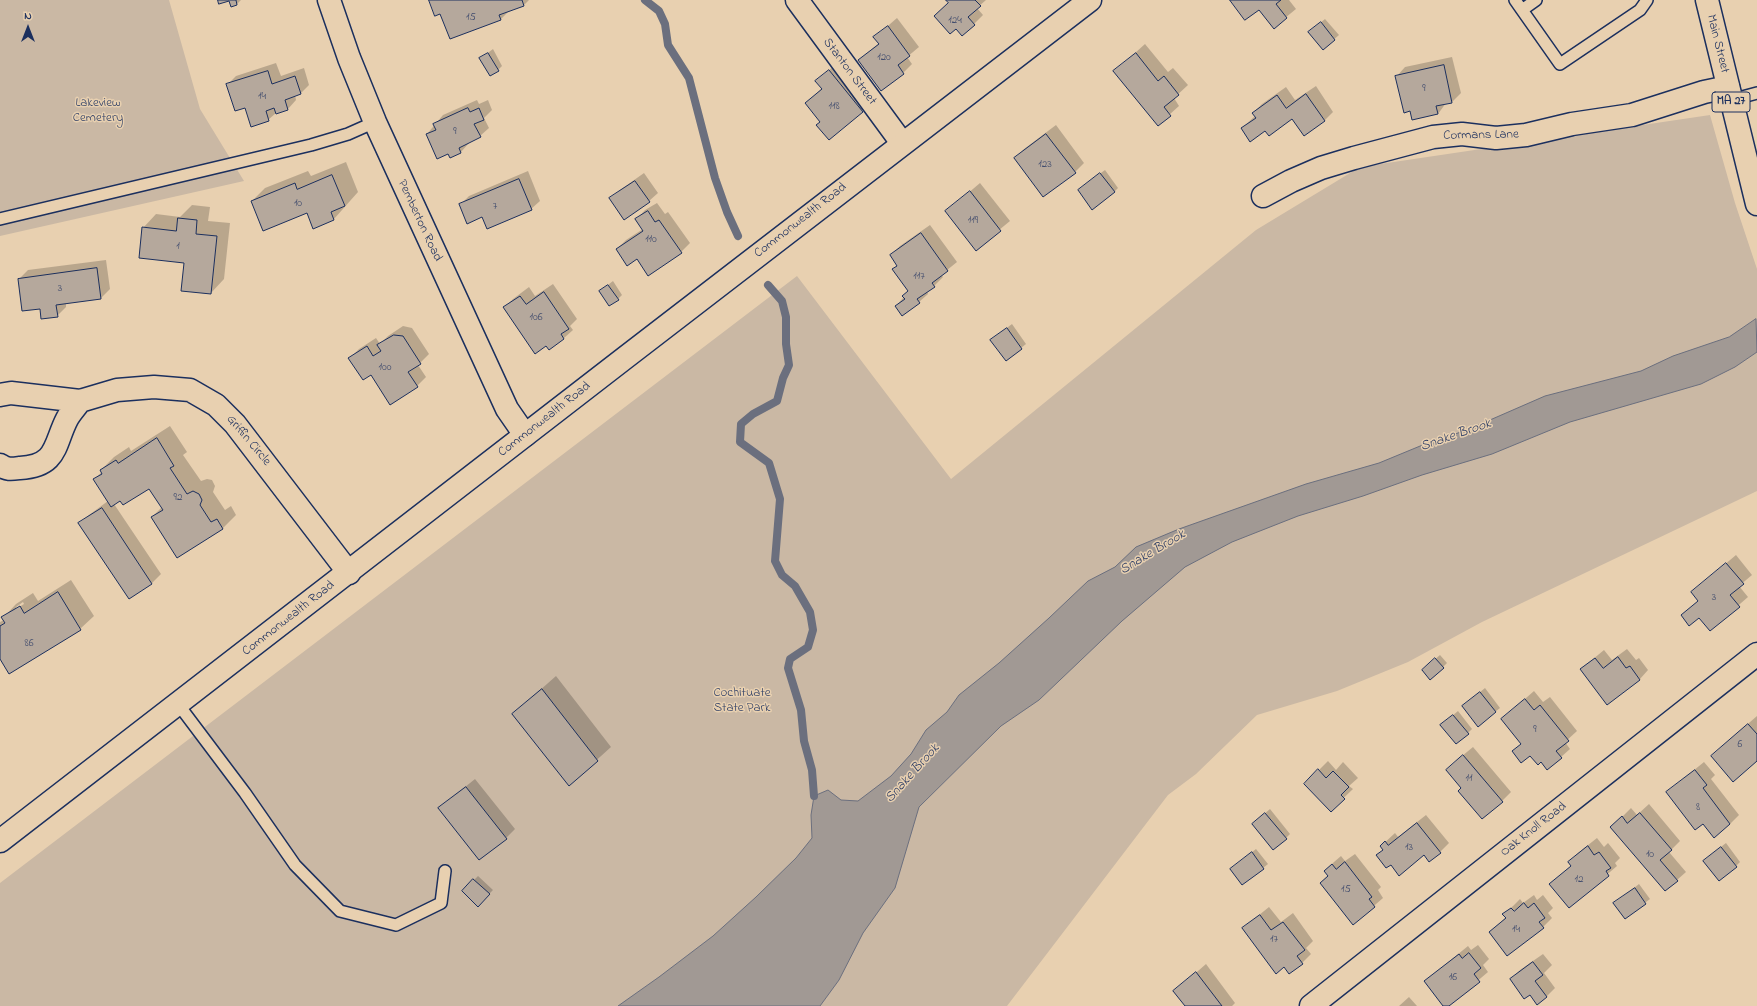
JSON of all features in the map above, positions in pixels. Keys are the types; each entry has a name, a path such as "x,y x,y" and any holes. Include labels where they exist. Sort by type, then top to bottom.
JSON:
{"street":[{"name":"Pemberton Road","path":"329,0 351,64 375,122 507,409 525,435"},
{"name":"Stanton Street","path":"797,0 902,143"},
{"name":"Commonwealth Road","path":"1,838 349,573 902,143 1090,0"},
{"name":"Main Street","path":"1707,0 1729,93 1751,154 1757,204"},
{"name":"Cormans Lane","path":"1263,196 1291,181 1321,168 1433,137 1462,134 1496,138 1526,135 1572,124 1632,115 1704,92 1729,93"},
{"name":"Griffin Circle","path":"0,395 11,393 80,401 117,390 154,387 190,390 216,405 236,424 349,573"},
{"path":"0,465 7,469 30,468 49,458 57,446 67,419 80,401"},
{"name":"Oak Knoll Road","path":"1311,1006 1757,654"}],"lane":[{"path":"1515,0 1560,64 1640,10 1647,0"},
{"path":"1522,10 1536,0"},
{"path":"1729,93 1757,92"},
{"path":"0,219 311,145 348,134 375,122"},
{"path":"178,704 245,793 295,865 340,911 396,925 441,903 445,872"}],"green space":[{"name":"Lakeview Cemetery","path":"0,0 169,0 200,109 244,181 0,236"},
{"name":"Cochituate State Park","path":"1710,115 1735,203 1757,269 1757,491 1482,622 1408,662 1337,691 1257,715 1196,774 1168,795 1007,1006 0,1006 0,883 797,276 951,479 1256,230 1360,167"}],"water":[{"name":"Snake Brook","path":"1756,319 1757,352 1735,367 1701,384 1570,422 1492,454 1422,475 1363,496 1298,516 1232,542 1185,567 1122,621 1039,700 1001,726 919,807 895,888 863,933 839,980 820,1006 618,1006 713,936 796,858 812,838 811,815 814,796 828,790 841,800 858,801 891,776 911,754 926,730 947,712 959,695 999,663 1088,581 1115,567 1136,547 1179,529 1306,484 1379,463 1425,444 1467,430 1545,396 1641,371 1673,356 1729,337"}],"building":[{"path":"218,0 236,0 237,5 231,7 229,1 219,4"},
{"path":"429,0 522,0 524,6 499,15 501,20 450,39 440,14 435,16"},
{"path":"946,0 975,0 981,6 968,17 975,25 962,36 956,29 950,34 934,16 948,3"},
{"path":"1230,0 1281,0 1276,4 1287,18 1274,29 1259,10 1245,20"},
{"path":"1321,22 1335,40 1323,50 1308,32"},
{"path":"888,26 910,56 898,65 904,74 881,91 858,60 879,44 873,37"},
{"path":"488,53 499,71 490,76 479,58"},
{"path":"1136,53 1158,81 1164,76 1179,95 1164,107 1171,116 1158,126 1113,71"},
{"path":"1444,65 1452,103 1436,106 1438,114 1412,120 1410,111 1404,113 1395,76"},
{"path":"829,70 863,112 829,140 816,125 820,122 805,103 822,89 815,81"},
{"path":"268,71 272,84 295,76 301,94 285,100 288,110 276,114 274,108 266,111 269,121 251,127 245,108 235,111 226,84"},
{"path":"1306,94 1325,121 1304,136 1292,119 1269,136 1265,131 1250,142 1241,128 1256,118 1252,113 1277,95 1286,108"},
{"path":"468,108 470,112 479,108 484,120 474,124 481,137 459,148 461,153 450,158 448,154 437,159 426,134 436,130 433,124"},
{"path":"1046,134 1076,173 1043,197 1014,158"},
{"path":"1100,173 1115,192 1092,210 1078,190"},
{"path":"332,175 345,206 331,212 334,220 313,229 307,213 263,231 251,201 295,183 297,189"},
{"path":"519,179 532,210 487,229 482,217 467,224 459,204"},
{"path":"635,181 650,202 624,220 609,198"},
{"path":"970,191 1001,231 976,251 945,211"},
{"path":"648,211 655,222 659,220 682,253 648,276 637,259 627,266 616,249 643,231 635,219"},
{"path":"178,218 197,220 196,234 217,236 211,294 181,291 184,263 139,258 142,227 176,231"},
{"path":"921,233 948,271 932,283 935,287 917,299 920,303 902,316 895,306 905,299 902,296 908,291 892,269 897,266 890,255"},
{"path":"97,268 101,299 56,305 58,317 41,319 40,309 22,311 18,279"},
{"path":"608,285 619,300 609,306 599,291"},
{"path":"544,292 569,329 561,334 564,339 549,350 546,346 535,354 503,307 520,296 526,304"},
{"path":"1007,328 1022,349 1006,361 990,340"},
{"path":"394,335 403,336 421,364 408,372 418,387 390,405 371,375 363,380 348,358 367,346 373,356 381,351 377,345"},
{"path":"157,438 174,466 170,468 187,494 193,491 199,494 202,500 200,505 211,522 217,519 223,529 177,558 151,517 163,510 149,489 123,505 120,501 111,507 93,479 102,474 100,470 116,460 118,463"},
{"path":"102,508 152,584 129,599 78,523"},
{"path":"1726,563 1744,584 1730,595 1740,607 1710,631 1699,618 1689,626 1681,615 1698,601 1691,592"},
{"path":"58,592 81,630 9,674 0,659 0,626 5,623 1,617 20,606 24,613"},
{"path":"1618,657 1626,668 1630,666 1640,680 1607,705 1580,669 1595,658 1603,668"},
{"path":"1435,658 1444,668 1430,680 1422,670"},
{"path":"542,689 598,761 569,786 512,714"},
{"path":"1480,692 1496,712 1478,727 1462,706"},
{"path":"1525,699 1534,710 1540,705 1569,741 1556,751 1562,758 1547,770 1541,762 1538,765 1530,756 1521,763 1512,751 1521,744 1501,719"},
{"path":"1453,715 1469,734 1456,744 1440,725"},
{"path":"1748,724 1757,734 1757,761 1733,782 1711,756"},
{"path":"1463,755 1503,802 1482,819 1458,791 1461,788 1446,770"},
{"path":"1318,769 1326,778 1333,771 1349,787 1341,795 1345,799 1331,812 1304,784"},
{"path":"1695,770 1707,785 1703,788 1730,824 1714,838 1703,824 1695,830 1666,792"},
{"path":"466,787 507,839 479,860 438,808"},
{"path":"1265,813 1287,839 1273,850 1252,824"},
{"path":"1640,813 1672,850 1660,860 1678,881 1665,891 1610,827 1622,816 1627,823"},
{"path":"1417,823 1441,853 1429,862 1424,855 1399,876 1391,865 1386,868 1376,855 1383,850 1380,846 1385,841 1388,845"},
{"path":"1588,846 1594,855 1599,852 1611,868 1606,871 1609,876 1569,908 1549,884 1571,866 1568,862"},
{"path":"1721,847 1737,867 1719,881 1703,861"},
{"path":"1252,852 1264,869 1242,885 1230,869"},
{"path":"1345,862 1372,897 1369,899 1375,907 1353,925 1320,883 1328,876 1324,871 1332,864 1336,869"},
{"path":"473,879 490,894 478,907 462,891"},
{"path":"1635,888 1646,904 1625,919 1613,903"},
{"path":"1524,903 1528,908 1534,903 1545,918 1539,922 1544,928 1507,956 1489,932 1506,918 1502,914 1511,908 1514,911"},
{"path":"1260,915 1271,930 1283,922 1305,950 1297,956 1303,964 1289,974 1284,967 1276,974 1242,928"},
{"path":"1469,953 1481,968 1474,974 1480,982 1449,1006 1443,1006 1424,981 1459,954 1462,958"},
{"path":"1533,962 1543,975 1535,981 1547,997 1537,1005 1530,995 1524,999 1510,979"},
{"path":"1196,972 1222,1006 1185,1006 1173,991"}],"waterway":[{"path":"645,0 659,11 665,24 668,45 689,78 715,178 727,212 738,236"},
{"path":"768,285 782,301 786,317 786,344 789,365 783,378 777,401 753,414 741,424 740,442 769,463 780,499 775,561 782,575 795,586 810,612 813,630 808,647 790,659 788,668 801,710 804,741 812,770 814,796"}]}
